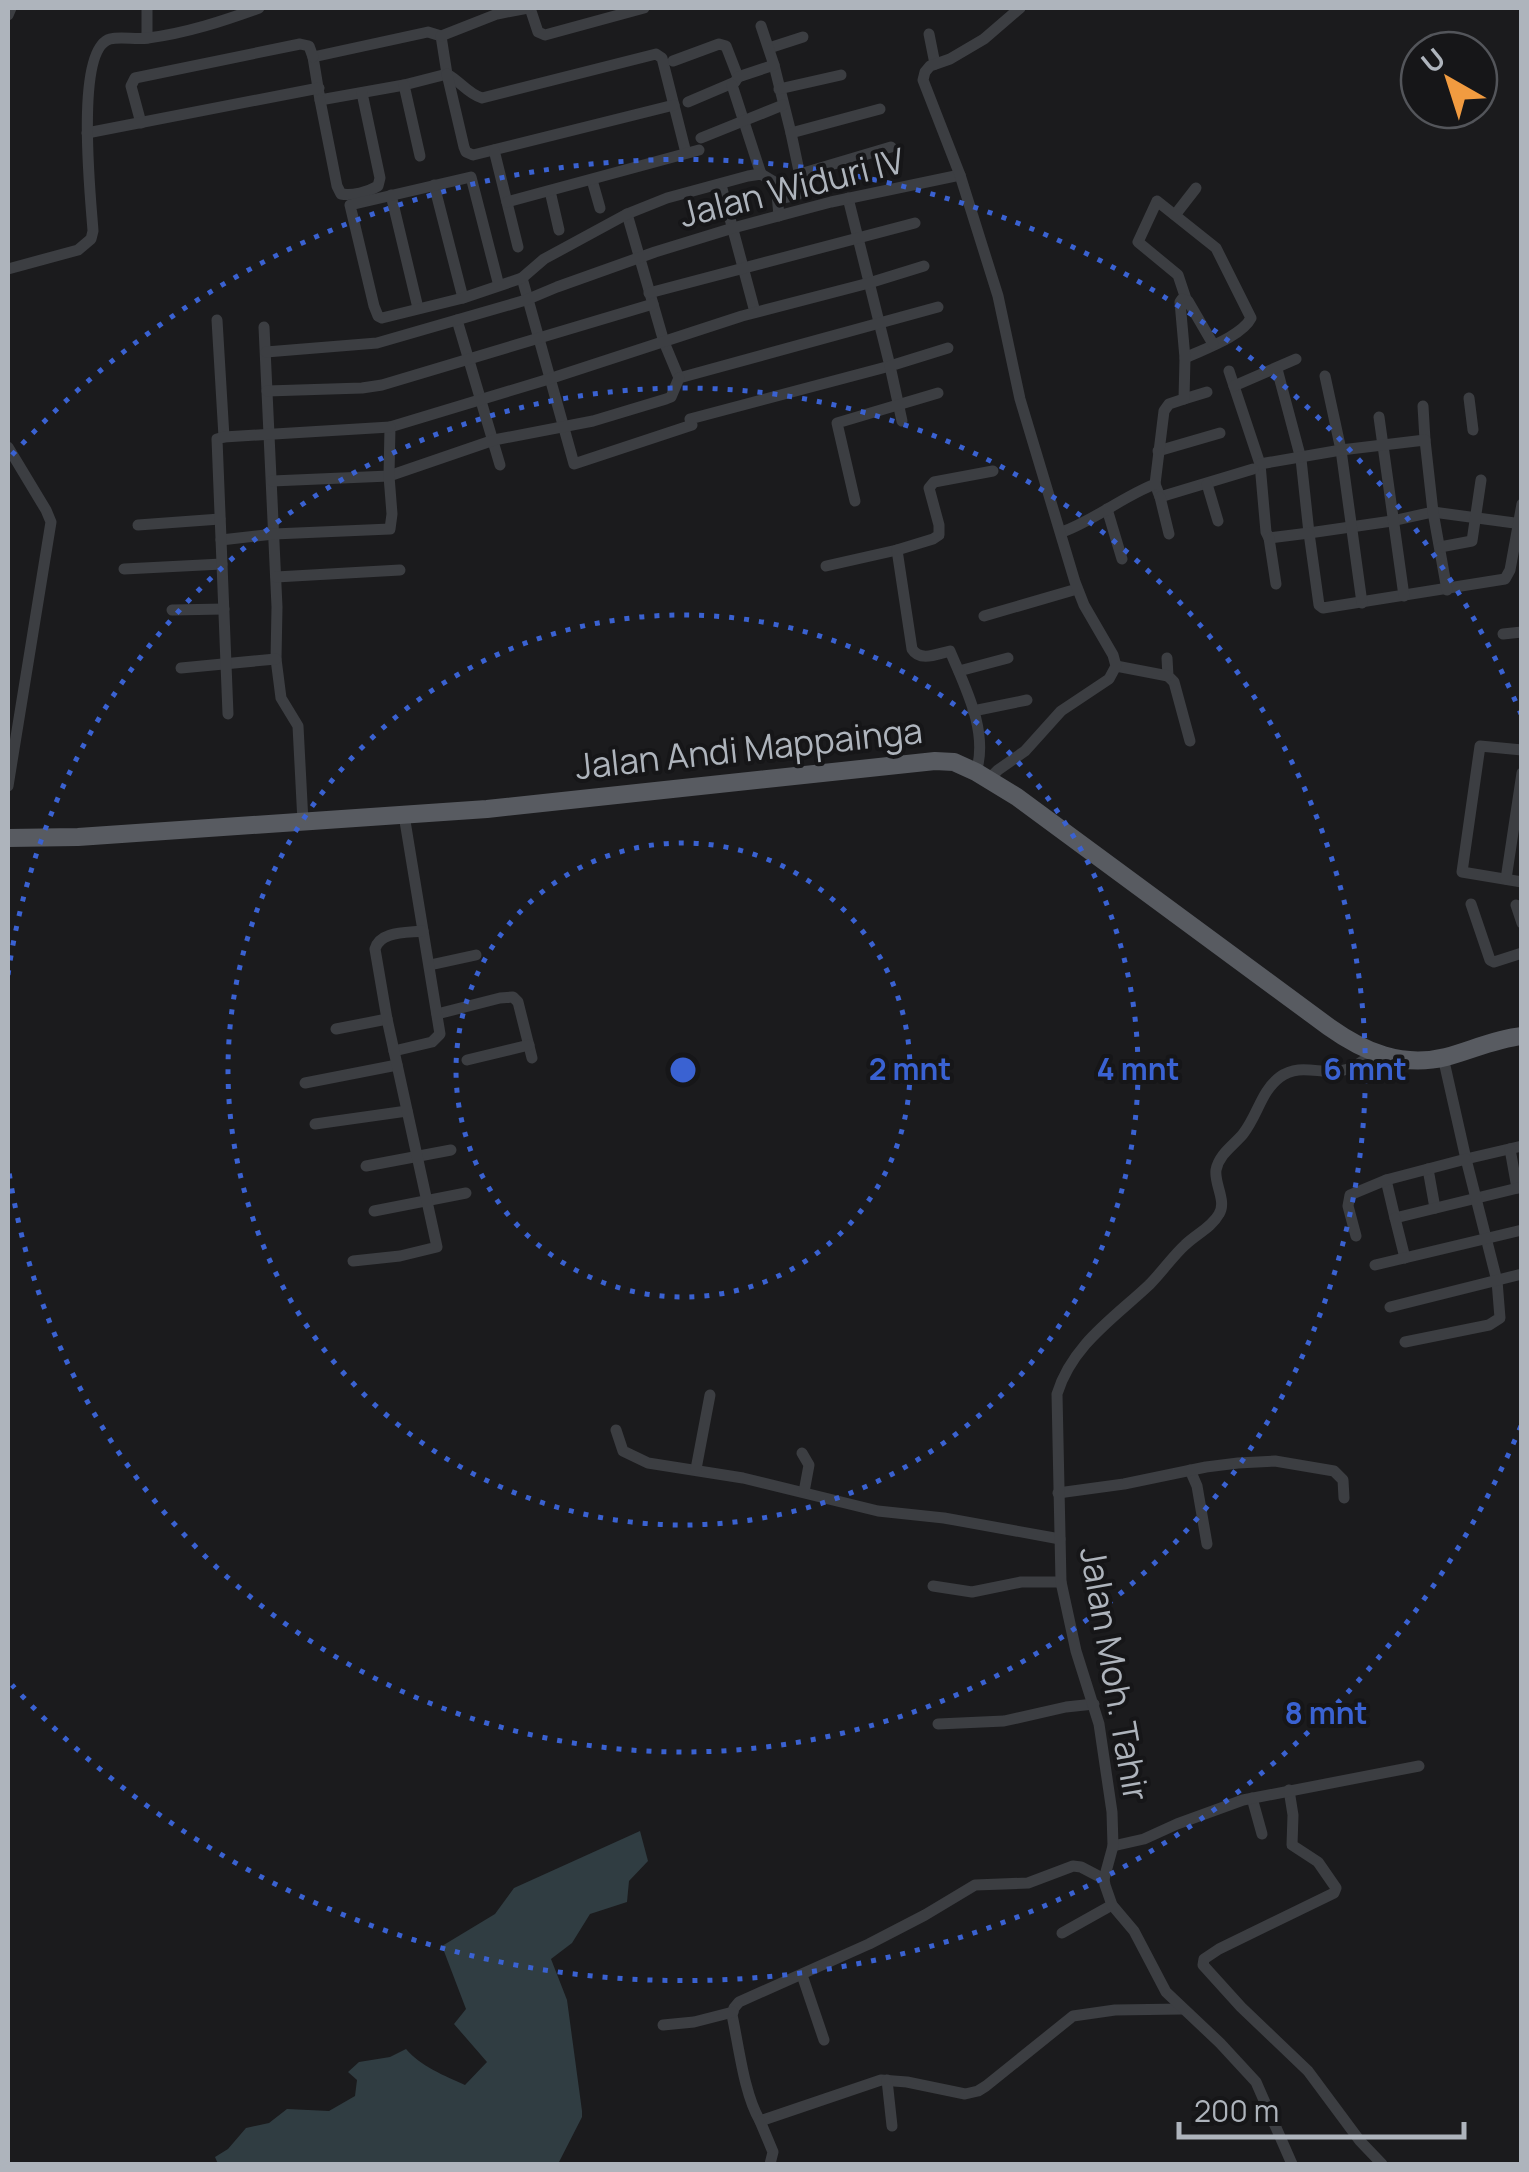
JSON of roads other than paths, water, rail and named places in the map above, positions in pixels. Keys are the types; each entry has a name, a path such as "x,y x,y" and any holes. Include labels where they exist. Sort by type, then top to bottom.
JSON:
{"main road":[{"name":"Jalan Andi Mappainga","path":"8,838 78,837 404,815 616,797 944,761 982,775 1017,797 1328,1028 1373,1053 1402,1060 1443,1058 1522,1036"}],"street":[{"path":"8,15 10,8"},
{"path":"147,8 147,38"},
{"path":"218,8 219,22"},
{"path":"8,269 78,250 92,239 89,94 97,49 112,38 147,38 200,28 259,8"},
{"path":"313,57 428,32 441,36 496,11 529,8 538,32 545,35 644,8"},
{"path":"897,550 913,652 921,657 950,651 974,710 982,775 1028,748 1061,711 1109,679 1116,666 1114,656 1077,589 1020,400 998,296 960,176 924,84 925,72 984,39 1013,10"},
{"path":"761,26 791,132 802,192 778,199"},
{"path":"929,34 935,64"},
{"path":"441,36 466,152 473,155 674,105"},
{"path":"769,48 803,37"},
{"path":"141,123 131,86 135,78 300,44 309,46 337,186 341,194 348,195 374,189 380,178 362,92"},
{"path":"88,133 319,94 362,92 447,74 472,95 482,98 650,54 668,59 723,44 728,48 761,174"},
{"path":"668,59 674,105 696,147"},
{"path":"688,102 774,65"},
{"path":"779,89 841,75"},
{"path":"404,85 420,156"},
{"path":"506,202 696,147 783,106"},
{"path":"791,132 880,110"},
{"path":"800,174 890,146"},
{"path":"494,150 518,248"},
{"path":"499,286 471,177 350,205 374,306 382,318 463,298 499,286 522,278 544,259 627,214 667,198 761,174 776,184 778,216"},
{"name":"Jalan Widuri IV","path":"266,352 367,344 526,300 557,286 733,228 848,198 960,176"},
{"path":"592,180 600,208"},
{"path":"434,185 463,298"},
{"path":"721,185 755,312"},
{"path":"1175,215 1196,188"},
{"path":"550,191 559,230"},
{"path":"391,195 418,308"},
{"path":"848,198 902,421"},
{"path":"1185,358 1213,344 1248,325 1250,314 1216,248 1157,201 1138,242 1178,275 1186,299 1213,344"},
{"path":"272,481 389,476 494,440 612,416 671,397 678,378 627,214"},
{"path":"267,391 382,384 537,338 742,269 915,223"},
{"path":"228,714 217,439 390,427 755,312 924,266"},
{"path":"522,278 574,464 692,425 690,418 948,348"},
{"path":"1184,399 1180,302 1186,299"},
{"path":"678,378 938,307"},
{"path":"217,320 224,437"},
{"path":"457,320 500,465"},
{"path":"264,327 276,659 280,698 298,726 303,822"},
{"path":"1234,386 1296,360"},
{"path":"1277,369 1300,459 1319,605 1324,609 1505,580 1522,504"},
{"path":"1229,371 1257,466 1276,584"},
{"path":"1326,376 1341,450 1362,604"},
{"path":"1169,534 1158,490 1164,411 1169,404 1207,392"},
{"path":"855,501 837,423 938,393"},
{"path":"1468,398 1473,430"},
{"path":"1423,406 1433,512 1447,590"},
{"path":"1379,417 1404,596"},
{"path":"222,540 388,530 392,527 390,427"},
{"path":"1158,451 1220,433"},
{"path":"1062,532 1124,498 1206,484 1257,466 1425,440"},
{"path":"8,447 51,522 8,786"},
{"path":"826,566 933,539 939,535 929,488 934,482 993,472"},
{"path":"1440,546 1473,539 1482,480"},
{"path":"1206,484 1218,521"},
{"path":"1107,509 1122,559"},
{"path":"1269,538 1433,512 1520,523"},
{"path":"138,526 220,519"},
{"path":"124,569 222,564"},
{"path":"276,577 400,570"},
{"path":"984,616 1077,589"},
{"path":"172,610 224,609"},
{"path":"1504,634 1522,632"},
{"path":"959,671 1008,658"},
{"path":"1167,658 1168,676"},
{"path":"181,668 276,659"},
{"path":"1116,666 1168,676 1174,682 1190,740"},
{"path":"974,710 1027,700"},
{"path":"1522,750 1480,746 1462,872 1522,882"},
{"path":"1506,879 1522,773"},
{"path":"394,1051 425,1044 440,1034 404,815"},
{"path":"1471,904 1490,960 1522,953"},
{"path":"1516,905 1522,923"},
{"path":"353,1261 437,1247 387,1019 376,944 382,937 423,930"},
{"path":"430,965 476,956"},
{"path":"437,1014 500,998 514,997 518,1002 530,1051 467,1060"},
{"path":"336,1029 387,1019"},
{"name":"Jalan Moh. Tahir","path":"1104,1879 1113,1846 1112,1812 1099,1724 1072,1639 1061,1582 1057,1394 1072,1361 1105,1323 1146,1288 1219,1214 1222,1203 1216,1171 1220,1159 1248,1127 1266,1092 1278,1079 1298,1069 1345,1070 1373,1053"},
{"path":"1404,1342 1495,1322 1501,1313 1497,1280 1443,1058"},
{"path":"305,1083 397,1065"},
{"path":"315,1124 407,1111"},
{"path":"1356,1236 1348,1206 1350,1195 1386,1180 1516,1147 1519,1188 1395,1218"},
{"path":"366,1166 451,1150"},
{"path":"1428,1170 1435,1208"},
{"path":"1386,1180 1405,1258"},
{"path":"374,1211 466,1193"},
{"path":"1375,1265 1522,1230"},
{"path":"1390,1307 1522,1274"},
{"path":"696,1469 710,1395"},
{"path":"616,1430 623,1450 648,1463 696,1469 878,1511 944,1518 1060,1539"},
{"path":"802,1453 810,1465 804,1492"},
{"path":"1058,1493 1259,1461 1324,1468 1342,1476 1344,1498"},
{"path":"1190,1470 1197,1486 1207,1544"},
{"path":"932,1586 972,1592 1022,1582 1061,1582"},
{"path":"938,1724 1004,1722 1094,1704"},
{"path":"1113,1846 1144,1840 1252,1798 1419,1766"},
{"path":"1289,1790 1292,1845 1318,1862 1336,1888 1334,1893 1219,1950 1204,1959 1203,1965 1308,2071 1382,2164"},
{"path":"1252,1798 1262,1834"},
{"path":"770,2164 774,2152 752,2106 733,2012 736,2005 924,1916 975,1885 1028,1883 1073,1866 1104,1879 1112,1905 1140,1942 1161,1985 1256,2082 1292,2164"},
{"path":"1062,1933 1112,1905"},
{"path":"802,1975 824,2040"},
{"path":"760,2121 872,2082 888,2080 971,2094 1073,2016 1182,2008"},
{"path":"663,2025 733,2012"},
{"path":"888,2080 892,2126"}]}
